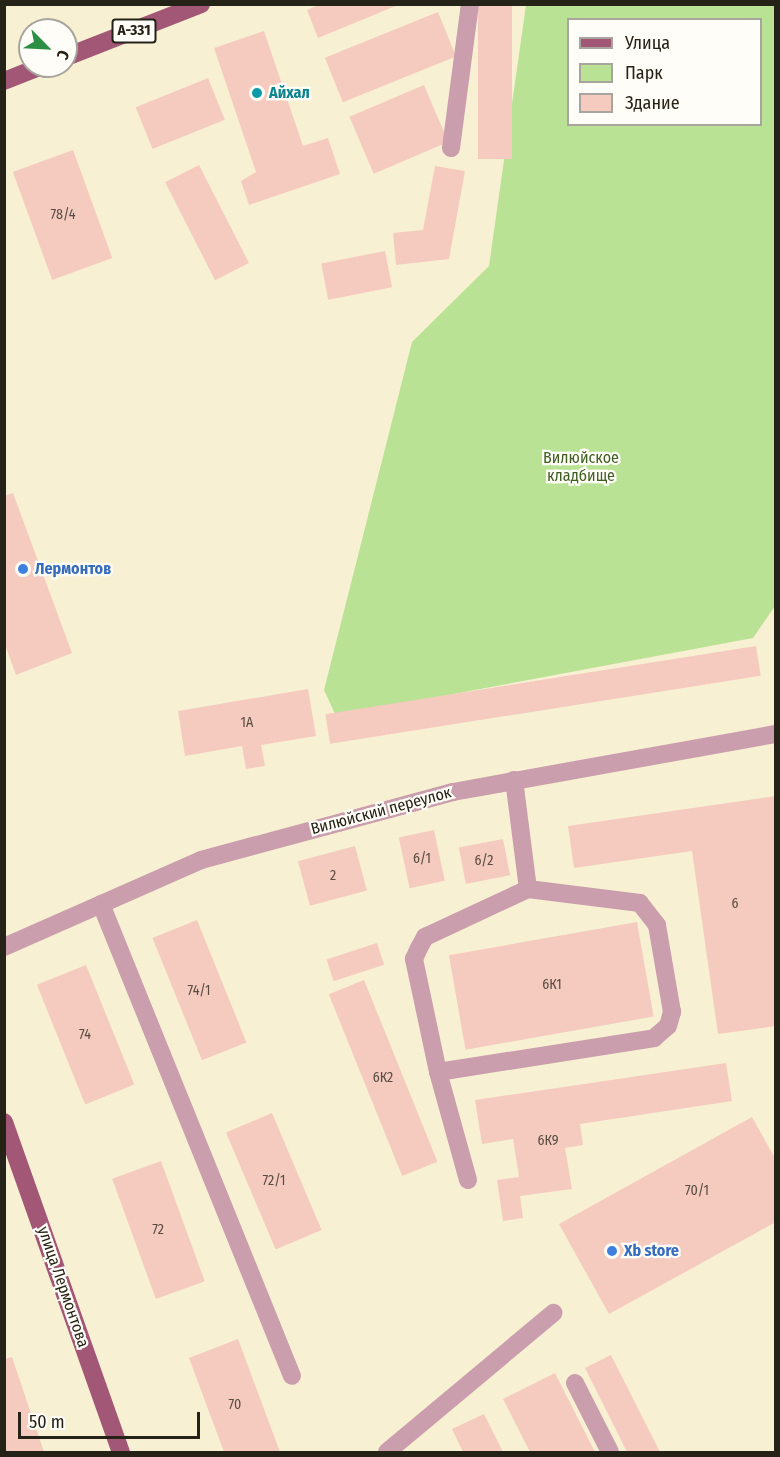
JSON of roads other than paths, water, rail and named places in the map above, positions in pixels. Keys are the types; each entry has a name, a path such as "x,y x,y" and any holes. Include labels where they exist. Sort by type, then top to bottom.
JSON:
{"main road":[{"name":"А-331","path":"78,52 201,4"},
{"path":"4,81 18,75"},
{"name":"улица Лермонтова","path":"4,1122 121,1452"}],"street":[{"path":"451,148 470,4"},
{"name":"Вилюйский переулок","path":"4,947 201,860 514,780 776,734"},
{"path":"514,780 528,890"},
{"path":"438,1072 654,1038 668,1026 672,1012 652,913 629,898 528,890 425,937 414,959 438,1072 468,1180"},
{"path":"101,904 292,1376"},
{"path":"387,1452 553,1313"},
{"path":"575,1383 610,1452"}],"place":[{"name":"Айхал","path":"257,93"},
{"name":"Лермонтов","path":"23,569"},
{"name":"Xb store","path":"612,1251"}],"park label":[{"name":"Вилюйское кладбище","path":"581,467"}]}
